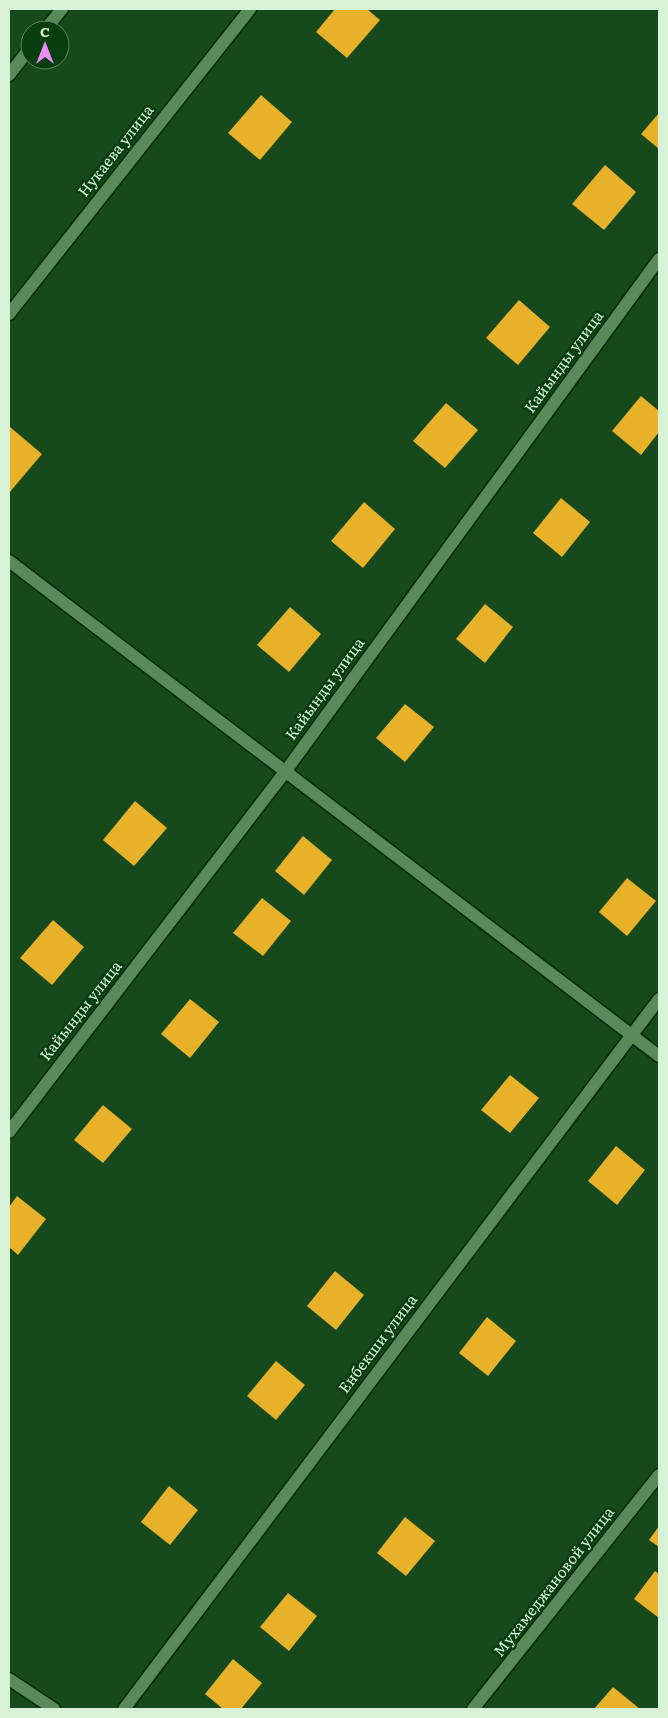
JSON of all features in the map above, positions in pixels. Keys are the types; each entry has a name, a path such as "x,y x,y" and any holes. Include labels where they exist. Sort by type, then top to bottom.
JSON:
{"street":[{"path":"53,20 62,9"},
{"name":"Нукаева улица","path":"9,314 250,9"},
{"path":"9,74 20,60"},
{"name":"Кайынды улица","path":"9,1132 285,772 659,259"},
{"path":"9,561 659,1056"},
{"name":"Енбекши улица","path":"124,1709 659,999"},
{"name":"Мухамеджановой улица","path":"473,1709 659,1475"},
{"path":"9,1679 54,1709"}],"building":[{"path":"335,9 367,9 380,20 347,58 316,32"},
{"path":"261,95 292,122 260,160 228,133"},
{"path":"659,113 659,149 641,134"},
{"path":"605,165 636,192 604,230 572,204"},
{"path":"519,300 550,327 518,365 486,338"},
{"path":"641,396 659,411 659,432 641,455 612,431"},
{"path":"446,403 478,430 445,468 413,441"},
{"path":"10,427 42,454 9,493 9,429"},
{"path":"561,498 590,522 562,557 533,533"},
{"path":"364,502 395,529 363,568 331,541"},
{"path":"485,604 513,627 485,663 456,639"},
{"path":"290,607 321,634 289,672 257,645"},
{"path":"405,704 434,727 405,762 376,738"},
{"path":"135,801 167,828 134,866 103,840"},
{"path":"303,836 332,860 304,895 275,871"},
{"path":"627,878 656,901 627,936 599,912"},
{"path":"262,898 291,921 263,956 233,933"},
{"path":"53,920 84,947 52,985 20,958"},
{"path":"190,999 219,1022 190,1058 161,1034"},
{"path":"510,1075 539,1098 510,1133 481,1110"},
{"path":"103,1105 132,1129 103,1163 74,1140"},
{"path":"616,1146 645,1170 617,1205 588,1181"},
{"path":"17,1196 46,1219 18,1255 9,1247 9,1207"},
{"path":"335,1271 364,1295 336,1330 307,1306"},
{"path":"487,1317 516,1341 488,1376 459,1353"},
{"path":"276,1361 305,1385 276,1420 247,1396"},
{"path":"169,1486 198,1510 170,1545 141,1522"},
{"path":"405,1517 435,1541 406,1576 377,1553"},
{"path":"659,1526 659,1547 649,1540"},
{"path":"655,1571 659,1574 659,1618 634,1599"},
{"path":"288,1593 317,1616 289,1651 260,1627"},
{"path":"233,1659 262,1683 241,1709 223,1709 205,1694"},
{"path":"613,1687 640,1709 594,1709"}]}
